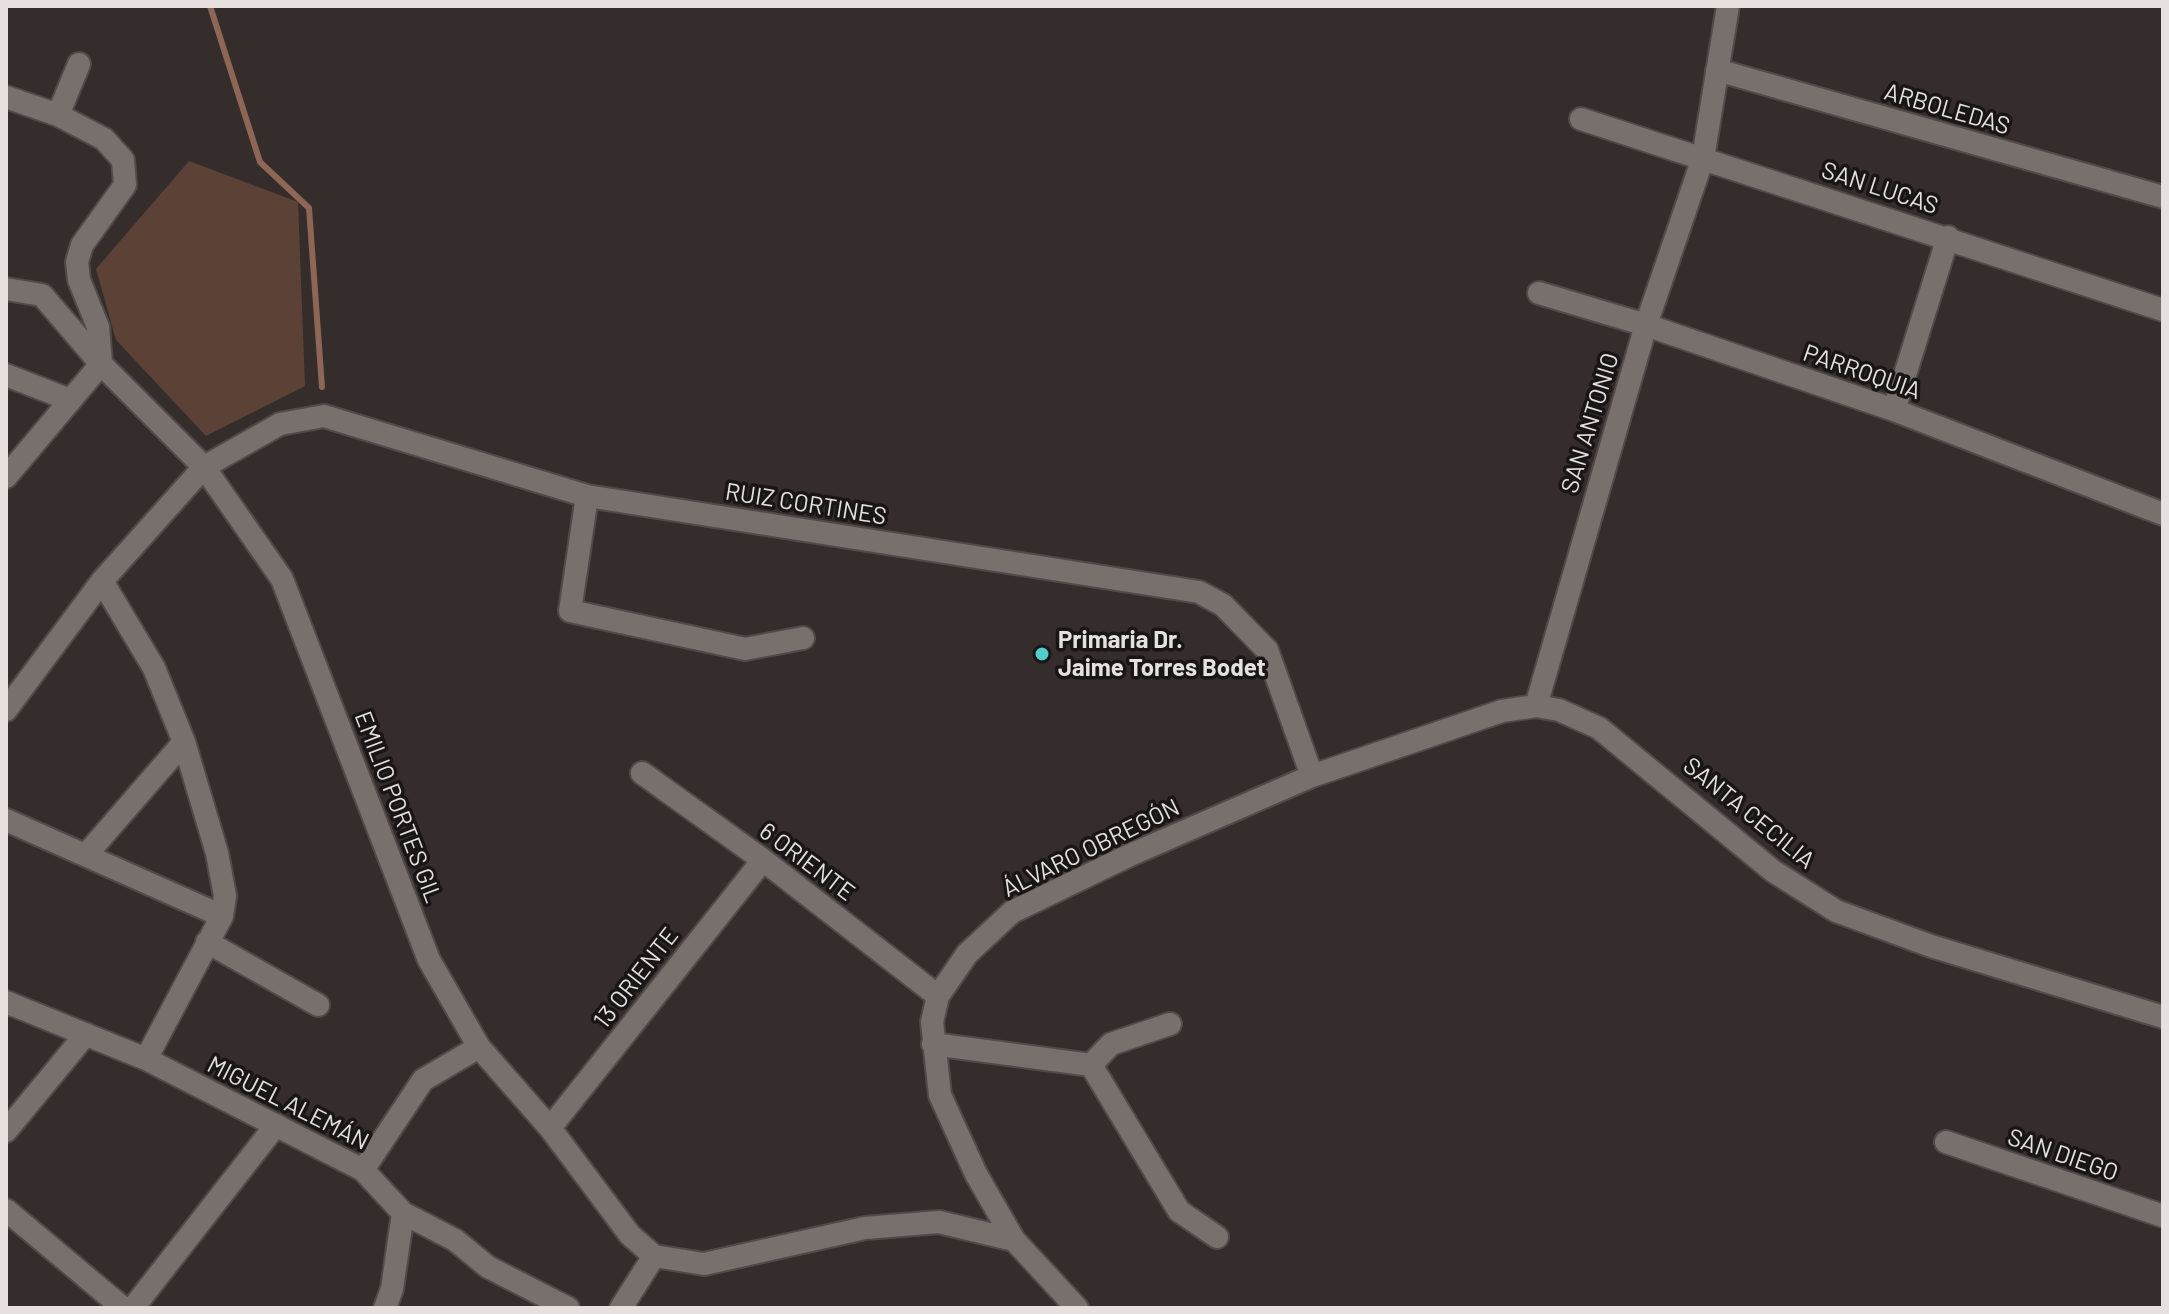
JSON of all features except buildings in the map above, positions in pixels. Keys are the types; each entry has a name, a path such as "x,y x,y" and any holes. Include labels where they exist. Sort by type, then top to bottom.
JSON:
{"street":[{"name":"SAN ANTONIO","path":"1536,706 1646,325 1703,158 1728,6"},
{"path":"58,115 79,64"},
{"name":"ARBOLEDAS","path":"1717,70 2163,197"},
{"path":"6,97 58,115 104,139 123,160 125,185 82,245 77,262 79,280 98,327 101,364 6,477"},
{"name":"SAN LUCAS","path":"1581,119 2163,310"},
{"path":"1894,410 1948,237"},
{"name":"EMILIO PORTES GIL","path":"6,289 42,295 101,364 204,467 282,579 429,960 479,1047 550,1128 630,1235 654,1256"},
{"name":"PARROQUIA","path":"1539,293 1646,325 1894,410 2163,514"},
{"path":"6,375 70,400"},
{"name":"RUIZ CORTINES","path":"6,710 102,581 204,467 280,424 324,416 587,496 1199,592 1223,605 1267,650 1312,776"},
{"path":"587,496 570,611 741,660 803,638"},
{"path":"102,581 154,668 184,742 217,853 225,896 222,916 146,1059"},
{"name":"SANTA CECILIA","path":"1312,776 1502,711 1536,706 1559,710 1599,728 1773,871 1836,911 1931,946 2163,1017"},
{"path":"86,855 184,742"},
{"name":"6 ORIENTE","path":"642,773 763,860 938,996"},
{"name":"ÁLVARO OBREGÓN","path":"1077,1308 1014,1240 976,1174 940,1095 932,1022 938,996 967,954 1012,912 1130,855 1312,776"},
{"path":"6,820 222,916"},
{"name":"13 ORIENTE","path":"550,1128 763,860"},
{"path":"207,942 318,1005"},
{"name":"MIGUEL ALEMÁN","path":"6,1002 146,1059 363,1170 403,1213 455,1240 488,1267 568,1308"},
{"path":"1091,1065 1111,1044 1170,1024"},
{"path":"6,1131 86,1034"},
{"path":"933,1044 1091,1065"},
{"path":"363,1170 423,1080 479,1047"},
{"path":"1091,1065 1179,1211 1217,1237"},
{"path":"133,1308 276,1125"},
{"name":"SAN DIEGO","path":"1946,1142 2163,1216"},
{"path":"6,1210 123,1308"},
{"path":"385,1308 392,1289 403,1213"},
{"path":"621,1308 654,1256 704,1264 865,1228 939,1222 1014,1240"}],"shaded area":[{"path":"189,161 298,202 305,386 206,436 116,340 96,269"}],"waterway":[{"path":"210,6 260,162 309,208 322,387"}],"place":[{"name":"Primaria Dr. Jaime Torres Bodet","path":"1042,654"}]}
